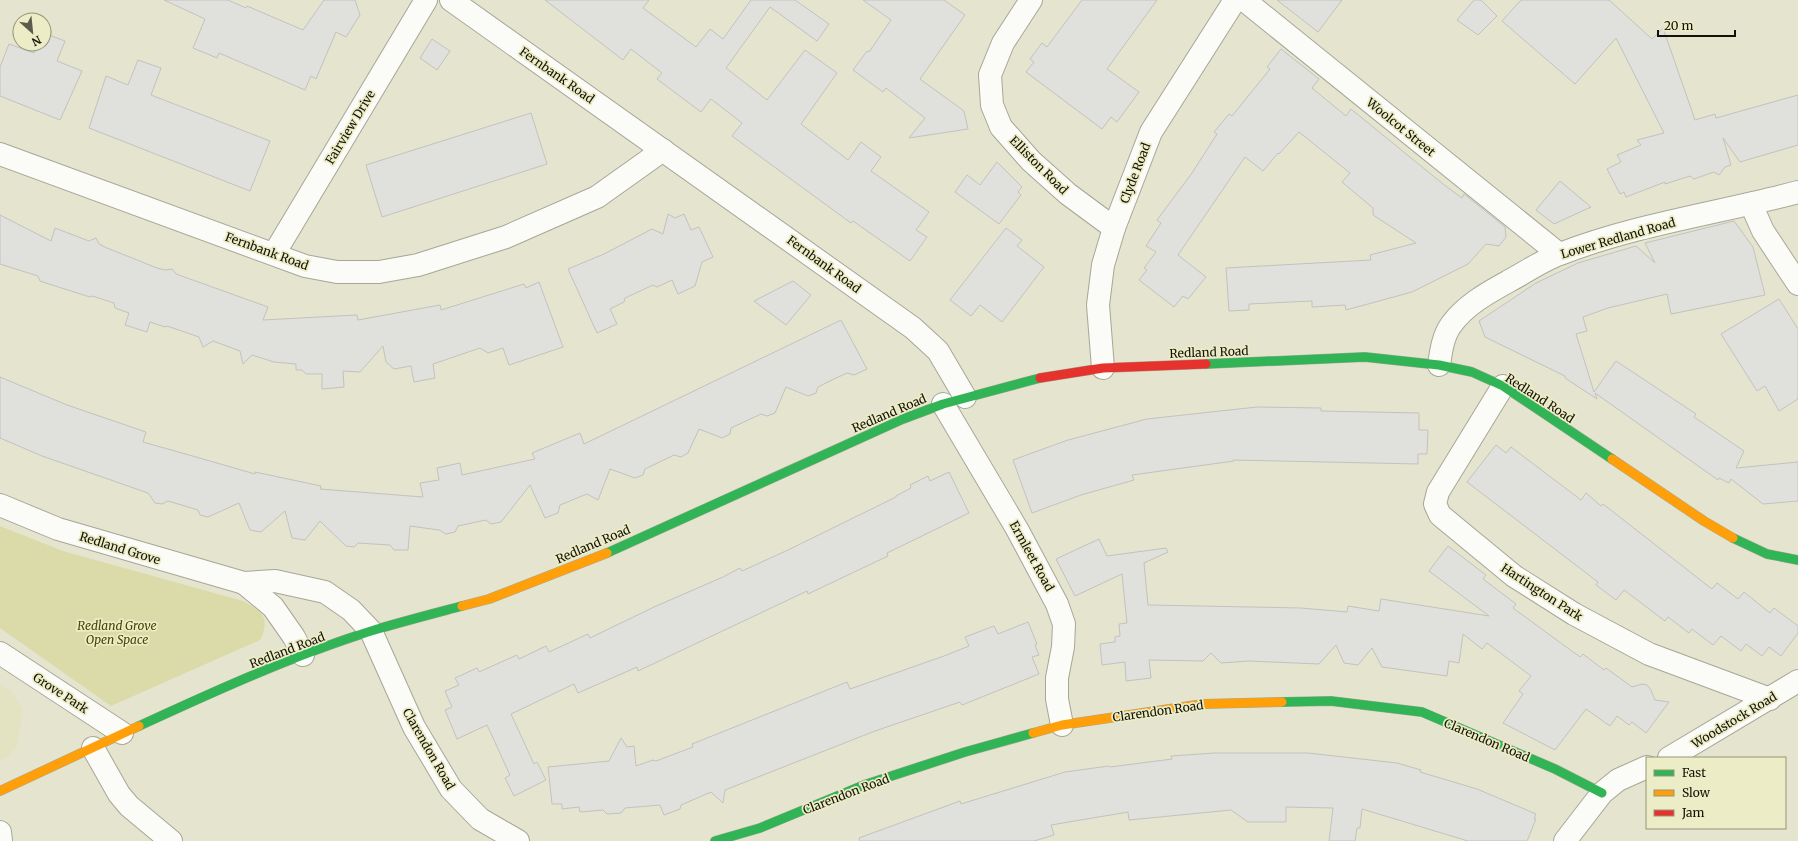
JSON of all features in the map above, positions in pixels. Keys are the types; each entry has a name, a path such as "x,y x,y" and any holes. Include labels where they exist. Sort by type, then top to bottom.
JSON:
{"street":[{"name":"Fairview Drive","path":"274,254 426,0"},
{"name":"Fernbank Road","path":"451,0 913,328 938,351 965,397"},
{"name":"Elliston Road","path":"1031,0 1003,43 990,75 992,105 1001,126 1031,161 1068,194 1114,228"},
{"name":"Clyde Road","path":"1103,368 1098,305 1103,265 1114,228 1151,132 1235,0"},
{"name":"Woolcot Street","path":"1244,0 1559,254"},
{"name":"Fernbank Road","path":"0,154 305,266 337,272 379,272 418,265 506,237 597,197 663,150"},
{"name":"Lower Redland Road","path":"1439,365 1441,347 1445,336 1451,325 1463,312 1492,291 1559,254 1649,226 1751,204 1798,192"},
{"path":"1751,204 1763,231 1798,284"},
{"name":"Redland Road","path":"0,791 188,703 303,655 371,632 489,599 609,552 895,422 965,397 1028,380 1103,368 1365,357 1439,365 1472,372 1503,386 1704,521 1736,540 1767,554 1798,560"},
{"name":"Hartington Park","path":"1503,386 1438,492 1435,504 1440,515 1514,576 1574,614 1649,654 1770,699"},
{"name":"Ermleet Road","path":"943,404 1017,530 1057,604 1064,624 1063,647 1057,678 1057,699 1062,725"},
{"name":"Redland Grove","path":"0,504 58,528 244,583 275,581 325,592 351,610 371,632"},
{"name":"Redland Grove","path":"244,583 273,607 294,637 303,655"},
{"name":"Clarendon Road","path":"371,632 414,726 451,789 480,819 518,841"},
{"name":"Grove Park","path":"0,653 122,733"},
{"name":"Woodstock Road","path":"1671,757 1798,681"},
{"name":"Clarendon Road","path":"715,841 762,834 864,785 965,752 1062,725 1203,704 1331,701 1422,712 1482,736 1555,769 1602,793"},
{"path":"93,748 119,794 129,806 171,841"},
{"path":"1565,841 1602,793 1618,780 1646,767"},
{"path":"0,832 1,841"}],"shaded area":[{"path":"0,684 11,691 23,709 17,745 6,758 0,760"}],"green space":[{"name":"Redland Grove Open Space","path":"0,526 63,551 243,601 255,608 263,616 265,626 260,640 111,706 0,628"}],"building":[{"path":"164,0 228,0 246,8 247,6 303,30 324,0 355,0 360,15 346,37 336,32 316,79 311,76 305,90 219,53 217,58 193,48 205,19"},
{"path":"545,0 649,0 643,8 696,47 710,29 723,39 751,0 795,0 829,24 817,41 770,7 726,68 767,100 805,50 837,73 801,124 848,160 861,142 881,157 871,171 929,212 916,230 927,237 910,261 853,221 851,223 732,136 742,123 711,99 701,112 657,79 662,73 631,49 623,60"},
{"path":"863,0 944,0 965,15 920,79 964,111 968,129 909,138 925,118 886,88 883,92 853,70 867,51 869,52 891,20"},
{"path":"1082,0 1157,0 1107,69 1139,92 1117,122 1111,117 1102,129 1026,72 1034,62 1030,59 1042,43 1047,47"},
{"path":"1277,0 1342,0 1318,32"},
{"path":"1474,0 1481,0 1497,16 1478,35 1457,20"},
{"path":"1521,0 1609,0 1652,39 1663,28 1695,120 1715,114 1716,118 1798,95 1798,145 1740,162 1723,138 1731,165 1725,167 1719,175 1714,172 1694,179 1690,176 1665,184 1665,182 1626,197 1624,192 1620,194 1607,169 1621,162 1617,155 1641,145 1637,140 1664,133 1616,38 1575,84 1502,21"},
{"path":"52,36 65,41 57,61 82,71 60,120 0,96 0,67 9,44 12,45 12,52 52,52"},
{"path":"432,39 450,51 437,70 420,58"},
{"path":"1281,49 1319,79 1312,88 1346,116 1351,109 1443,184 1462,198 1464,194 1505,227 1506,237 1499,246 1486,244 1468,264 1412,292 1346,310 1345,305 1312,307 1312,301 1249,304 1249,310 1229,311 1226,268 1371,260 1370,255 1416,243 1373,215 1373,208 1342,182 1350,173 1299,132 1263,171 1245,157 1178,255 1206,277 1188,299 1183,296 1174,307 1139,280 1147,270 1144,268 1156,252 1146,246 1161,223 1157,220 1192,173 1217,134 1214,132 1229,114 1232,116 1270,69 1267,67"},
{"path":"138,60 161,68 151,95 270,141 250,191 89,128 106,76 128,85"},
{"path":"531,113 547,164 382,217 366,165"},
{"path":"997,162 1022,187 1018,192 1021,195 999,224 955,192 967,175 980,185"},
{"path":"1560,181 1591,207 1554,224 1536,210"},
{"path":"668,214 675,218 684,214 691,230 699,227 713,257 702,262 695,286 678,294 672,280 657,287 653,285 625,298 624,302 610,309 617,324 597,333 568,269 604,254 652,229 663,234"},
{"path":"0,215 51,241 55,228 89,241 96,238 99,244 107,248 157,268 165,270 172,269 176,274 268,307 263,320 357,315 358,320 440,305 441,310 524,284 526,288 539,282 563,347 509,365 503,348 488,353 480,348 433,364 435,378 414,382 411,366 394,369 386,362 383,346 360,372 343,371 344,387 322,389 322,374 306,374 302,370 296,370 296,364 274,362 252,355 243,364 240,351 213,341 203,347 199,337 167,326 165,327 150,322 147,332 125,325 129,313 115,308 114,303 40,281 38,276 0,264"},
{"path":"1734,221 1753,247 1765,295 1671,314 1667,294 1608,308 1583,317 1587,331 1576,334 1594,392 1616,361 1696,414 1694,417 1744,451 1736,468 1798,462 1798,501 1763,504 1731,479 1729,483 1719,478 1718,480 1595,393 1597,399 1565,378 1565,376 1485,337 1479,321 1536,283 1578,263 1636,246 1655,263 1645,243"},
{"path":"1006,228 1022,240 1017,246 1044,267 1002,322 980,305 971,316 950,300"},
{"path":"793,281 811,295 786,325 754,301"},
{"path":"1779,299 1798,329 1798,399 1779,411 1765,386 1757,391 1721,334"},
{"path":"841,320 867,369 854,375 847,373 818,387 816,393 808,396 786,387 775,413 767,416 761,414 731,428 730,434 722,438 699,429 688,453 681,457 674,455 645,469 643,475 635,478 610,469 598,500 587,494 560,505 558,513 545,518 530,485 501,522 491,524 486,520 458,526 455,532 446,534 439,530 410,526 408,550 394,550 390,545 358,543 354,547 346,546 320,521 305,540 292,538 285,511 261,532 250,530 239,503 208,517 200,515 198,510 168,501 162,504 155,503 148,493 42,456 0,438 0,377 67,405 146,432 143,442 255,474 255,472 321,486 320,489 423,497 420,483 439,480 437,468 460,463 462,475 535,459 532,453 580,433 584,444"},
{"path":"1257,407 1321,408 1321,411 1419,413 1419,430 1428,430 1427,454 1418,454 1418,464 1233,460 1234,461 1132,475 1134,480 1081,495 1032,513 1013,460 1068,440 1147,419"},
{"path":"1496,445 1506,453 1511,447 1581,500 1586,493 1601,506 1603,504 1712,589 1717,583 1738,599 1744,592 1770,613 1774,608 1798,626 1798,633 1781,656 1769,647 1762,656 1746,644 1741,651 1721,636 1713,645 1692,629 1689,633 1668,617 1665,621 1624,590 1616,600 1596,585 1598,582 1467,482"},
{"path":"949,472 969,513 887,553 888,556 808,594 807,591 638,671 637,667 578,693 574,684 511,714 534,764 537,762 546,780 514,796 505,778 510,775 487,725 457,739 445,710 452,707 445,691 459,685 455,678 477,668 479,672 517,655 519,659 546,646 549,652 588,634 590,638 740,568 742,571 788,550 896,497 911,488 910,485 928,476 930,481"},
{"path":"1099,539 1107,556 1166,548 1168,552 1144,563 1148,605 1301,608 1347,612 1348,606 1379,611 1381,599 1489,616 1429,571 1448,546 1486,575 1483,579 1516,604 1513,608 1580,657 1583,654 1604,670 1606,668 1632,687 1642,684 1647,685 1655,700 1669,702 1646,733 1632,722 1629,725 1617,716 1610,726 1586,709 1555,750 1503,723 1523,694 1519,691 1531,676 1487,643 1482,649 1463,634 1459,663 1449,661 1447,676 1382,667 1372,648 1358,665 1344,663 1336,645 1319,664 1248,661 1221,663 1211,653 1203,661 1149,660 1151,678 1126,681 1125,662 1102,665 1100,644 1115,642 1115,637 1120,636 1119,624 1127,623 1122,574 1075,596 1056,559"},
{"path":"1028,622 1037,644 1035,645 1039,655 1032,657 1039,674 962,705 960,702 875,731 725,790 723,803 711,792 681,805 680,809 664,815 660,805 625,808 621,813 607,814 603,810 580,812 579,807 562,809 562,804 552,804 548,767 609,761 621,738 627,747 634,746 636,766 653,760 656,761 693,747 692,744 847,682 850,689 944,656 969,646 965,637 994,626 998,634"},
{"path":"1215,753 1308,753 1397,763 1421,770 1420,772 1477,789 1536,814 1534,819 1536,819 1527,841 1468,841 1362,809 1360,828 1357,828 1355,841 1329,841 1333,808 1286,807 1286,822 1248,822 1231,810 1129,820 1128,812 1051,825 1054,835 1034,841 860,841 859,838 960,801 961,804 1065,772 1172,759 1171,756"}],"traffic: fast":[{"path":"1206,364 1365,357 1439,365 1472,372 1503,386 1612,459"},
{"path":"607,553 903,419 943,404 1040,378"},
{"path":"1733,538 1767,554 1798,560"},
{"path":"139,726 225,687 312,651 371,631 462,606"},
{"path":"1282,702 1331,701 1422,712 1555,769 1602,793"},
{"path":"715,841 760,828 864,785 965,752 1033,733"}],"traffic: slow":[{"path":"1612,459 1704,521 1733,538"},
{"path":"462,606 489,599 607,553"},
{"path":"1033,733 1062,725 1203,704 1282,702"},
{"path":"0,791 139,726"}],"traffic: jam":[{"path":"1040,378 1103,368 1206,364"}]}
